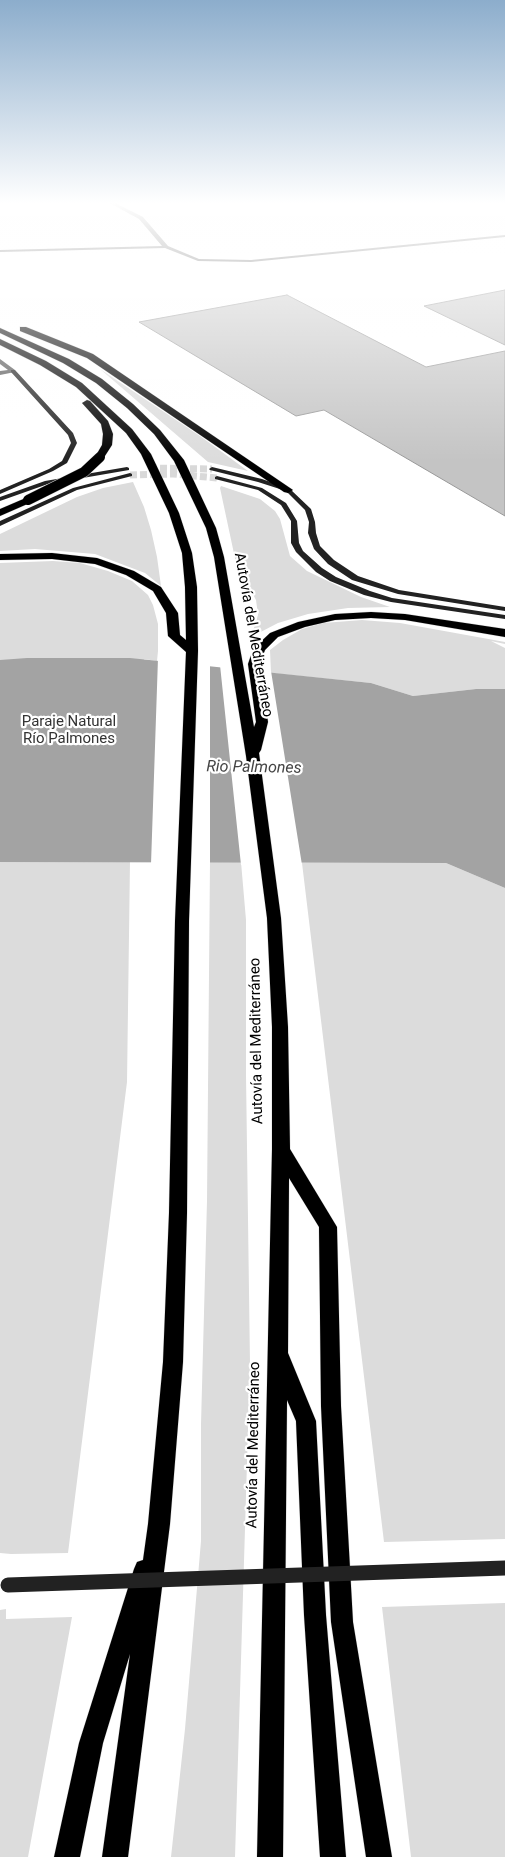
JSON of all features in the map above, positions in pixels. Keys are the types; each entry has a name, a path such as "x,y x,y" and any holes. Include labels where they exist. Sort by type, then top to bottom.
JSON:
{"highway":[{"path":"0,321 90,356 288,490"},
{"name":"Autovía del Mediterráneo","path":"0,330 66,361 99,381 137,412 157,432 179,460 211,528 220,558 253,756 274,918 280,1028 281,1149 276,1347 270,1857"},
{"path":"0,342 43,363 80,385 129,432 146,454 171,504 187,553 191,587 192,651 182,921 178,1213 173,1362 159,1524 115,1857"},
{"path":"0,513 84,472 100,457 107,445 108,434 105,423 93,408 76,394 80,385"},
{"path":"0,557 52,556 97,562 130,573 157,589 172,613 174,636 192,651"},
{"path":"253,756 262,722 254,664 259,649 274,635 302,624 335,617 371,614 405,617 505,633"},
{"path":"281,1149 328,1227 331,1406 342,1622 379,1857"},
{"path":"276,1347 306,1421 315,1615 333,1857"},
{"path":"66,1857 90,1743 159,1524"}],"street":[{"path":"0,361 13,371 71,434 74,443 65,462 0,492"},
{"path":"0,373 13,371"},
{"path":"212,469 260,480 288,490 308,509 312,522 312,533 317,547 331,562 355,578 398,592 505,609"},
{"path":"0,499 47,482 128,472 75,489 0,524"},
{"path":"217,478 260,489 284,504 294,522 295,542 300,552 319,570 333,579 367,593 391,600 505,617"},
{"path":"3,1585 505,1568"}],"green space":[{"path":"100,369 200,436 248,471 208,462"},
{"path":"133,482 144,507 151,530 161,586 145,573 95,554 35,549 0,551 0,534 77,497 103,488"},
{"path":"221,486 260,499 275,511 280,519 290,556 307,571 361,597 390,607 348,608 308,614 278,623 251,637 258,615 256,600 236,563"},
{"name":"Paraje Natural Río Palmones","path":"53,561 80,563 108,571 132,581 148,595 153,605 158,624 158,651 157,661 144,659 130,861 127,1082 68,1553 11,1554 0,1553 0,563"},
{"path":"362,620 400,623 505,642 505,644 491,641 505,648 505,689 476,689 413,696 371,683 271,673 270,650 283,640 302,629 323,623"},
{"path":"210,861 241,862 246,920 250,1364 235,1857 171,1857 185,1729 201,1541 201,1424 207,1201"},
{"path":"302,863 446,863 505,888 505,1539 384,1542"},
{"path":"505,1603 505,1857 411,1857 382,1607"},
{"path":"6,1609 6,1619 72,1617 28,1857 0,1857 0,1610"}],"water":[{"name":"Rio Palmones","path":"27,658 130,658 371,683 413,696 476,689 505,689 505,888 446,863 0,862 0,660"}],"pier":[{"path":"158,658 210,664 210,864 151,864"},
{"path":"220,665 271,671 302,865 241,865"}],"building":[{"path":"505,290 505,345 424,306"},
{"path":"287,295 426,367 505,351 505,516 324,410 296,416 139,322"}],"tunnel":[{"path":"150,468 212,469"},
{"path":"130,475 173,474 217,478"}]}
